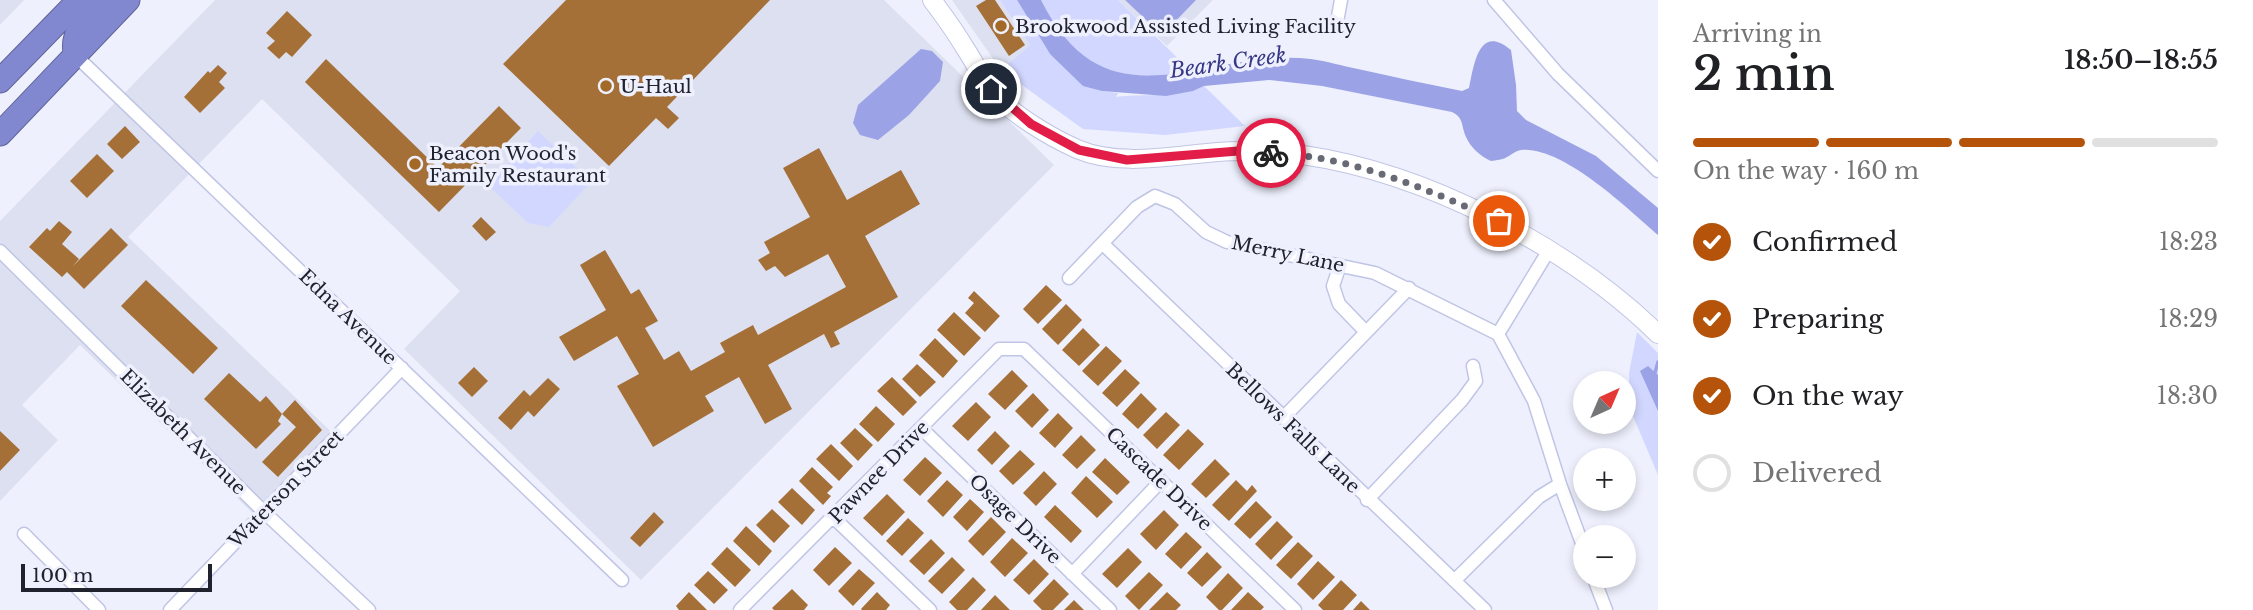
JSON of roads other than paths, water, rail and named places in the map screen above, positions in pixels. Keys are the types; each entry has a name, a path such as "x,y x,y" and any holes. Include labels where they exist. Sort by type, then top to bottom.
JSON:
{"highway":[{"path":"0,81 79,0"},
{"path":"75,55 78,30 105,0"},
{"path":"0,134 128,0"}],"street":[{"path":"932,0 991,89 1031,124 1079,150 1127,160 1238,151 1302,154 1361,167 1423,188 1499,221 1549,250 1600,285 1658,334"},
{"path":"1337,22 1341,0"},
{"path":"1494,0 1558,74 1658,171"},
{"name":"Edna Avenue","path":"75,55 622,580"},
{"name":"Merry Lane","path":"1069,278 1137,207 1154,196 1175,204 1206,232 1227,242 1375,273 1498,334"},
{"name":"Bellows Falls Lane","path":"1103,244 1367,500 1485,610"},
{"path":"1549,250 1498,334 1534,401 1575,525"},
{"name":"Elizabeth Avenue","path":"0,251 264,512 369,610"},
{"path":"1340,265 1333,286 1339,304 1365,331"},
{"path":"1283,418 1409,288"},
{"name":"Pawnee Drive","path":"743,609 999,349 1024,349"},
{"name":"Cascade Drive","path":"1024,349 1295,610"},
{"path":"1367,500 1462,400 1476,381 1473,366"},
{"name":"Waterson Street","path":"170,610 402,369"},
{"name":"Osage Drive","path":"921,428 1110,610"},
{"path":"1072,574 1161,481"},
{"path":"1455,580 1539,497 1560,484"},
{"path":"834,518 930,610"},
{"path":"24,534 99,610"},
{"path":"1598,588 1606,610"}],"water":[{"path":"1017,0 1041,0 1067,40 1096,64 1127,74 1161,75 1271,58 1311,59 1462,91 1469,88 1480,50 1492,41 1500,43 1511,50 1517,111 1526,120 1596,156 1658,208 1658,235 1594,181 1556,158 1538,151 1521,150 1505,158 1491,161 1487,159 1470,145 1460,119 1452,112 1322,86 1269,80 1204,86 1166,96 1102,91 1083,86 1050,54"},
{"path":"1125,0 1196,0 1164,33 1159,32"},
{"path":"921,49 932,51 943,62 940,81 909,115 878,140 860,135 853,123 858,105"},
{"path":"1648,366 1658,375 1658,411 1640,371"}],"waterway":[{"path":"1654,376 1658,362"}],"place":[{"name":"Brookwood Assisted Living Facility","path":"1001,26"},
{"name":"U-Haul","path":"606,86"},
{"name":"Beacon Wood's Family Restaurant","path":"415,164"}],"water label":[{"name":"Beark Creek","path":"1228,63"}]}
